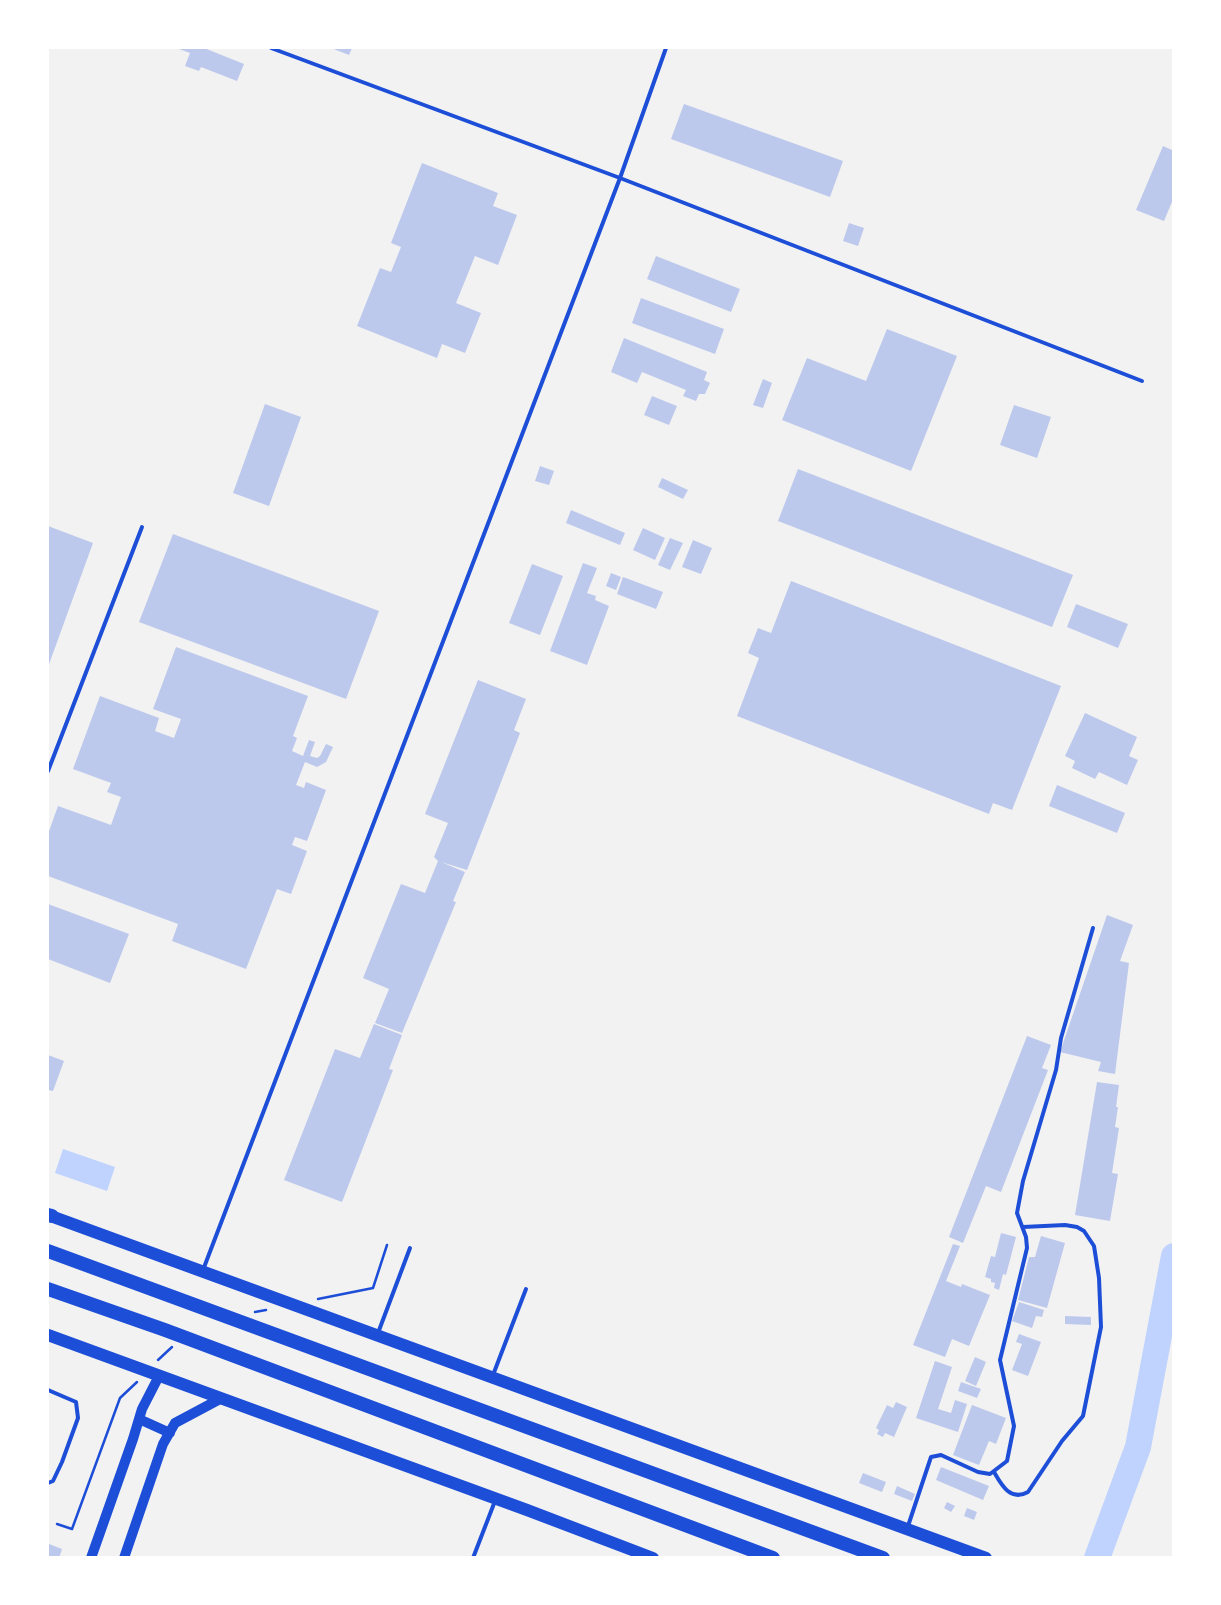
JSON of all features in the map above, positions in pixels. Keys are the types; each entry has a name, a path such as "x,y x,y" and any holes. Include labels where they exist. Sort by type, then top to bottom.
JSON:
{"highway":[{"path":"48,1251 883,1558"},
{"path":"48,1289 165,1330 773,1558"}],"main road":[{"path":"49,1215 986,1558"},
{"path":"48,1335 157,1370 220,1399 496,1498 653,1558"},
{"path":"91,1558 157,1370"},
{"path":"124,1558 164,1444 175,1423 220,1399"},
{"path":"139,1420 170,1433"}],"lane":[{"path":"271,48 620,178 1142,381"},
{"path":"202,1271 620,178 666,48"},
{"path":"48,771 142,527"},
{"path":"907,1528 931,1457 941,1455 978,1472 990,1474 1007,1461 1014,1426 1000,1360 1027,1248 1026,1237 1016,1213 1023,1181 1056,1070 1061,1038 1093,928"},
{"path":"994,1472 1003,1489 1014,1494 1023,1495 1028,1492 1062,1441 1083,1416 1101,1327 1099,1278 1094,1246 1084,1231 1077,1227 1065,1225 1022,1227"},
{"path":"377,1335 410,1248"},
{"path":"492,1377 526,1289"},
{"path":"48,1390 76,1402 78,1418 62,1462 52,1481 48,1483"},
{"path":"473,1558 496,1498"}],"path":[{"path":"317,1299 373,1288 387,1245"},
{"path":"251,1313 270,1309"},
{"path":"157,1370 175,1344"},
{"path":"58,1524 72,1529 120,1398 140,1378"}],"water":[{"path":"63,1149 115,1167 107,1191 55,1173"}],"building":[{"path":"176,48 204,48 244,64 237,81 201,67 199,71 185,66 190,53"},
{"path":"331,48 352,48 349,55"},
{"path":"684,104 843,161 830,197 671,139"},
{"path":"1163,146 1174,151 1174,197 1164,221 1136,210"},
{"path":"422,163 498,193 493,206 517,215 498,265 475,256 456,303 481,313 465,353 442,344 437,358 357,326 380,268 391,272 401,247 391,243"},
{"path":"849,223 864,228 858,246 843,241"},
{"path":"656,256 740,289 731,312 647,279"},
{"path":"641,298 724,329 715,354 632,323"},
{"path":"887,329 957,356 911,471 782,420 807,358 866,381"},
{"path":"624,338 707,372 704,380 710,383 705,394 699,394 696,401 683,396 686,390 642,372 637,383 611,372"},
{"path":"763,379 772,383 763,408 753,405"},
{"path":"652,396 677,406 669,425 644,415"},
{"path":"265,404 301,417 269,506 233,493"},
{"path":"1014,405 1051,417 1037,458 1000,445"},
{"path":"540,466 554,471 549,485 535,481"},
{"path":"798,469 1073,575 1052,627 778,521"},
{"path":"662,478 688,490 683,499 658,487"},
{"path":"571,510 625,533 620,545 566,523"},
{"path":"48,526 93,543 48,667"},
{"path":"643,528 665,538 655,560 633,550"},
{"path":"173,534 379,611 346,699 139,622"},
{"path":"670,538 683,543 670,570 658,565"},
{"path":"693,540 712,548 701,574 682,567"},
{"path":"583,563 597,568 587,593 596,596 595,600 609,606 587,665 550,651"},
{"path":"532,564 563,576 540,635 509,623"},
{"path":"611,573 621,577 616,590 606,586"},
{"path":"623,577 663,592 656,609 617,594"},
{"path":"791,581 1061,686 1012,810 993,803 989,814 737,716 759,658 748,653 758,628 771,633"},
{"path":"1076,604 1128,624 1118,648 1067,627"},
{"path":"176,647 308,696 293,736 297,738 292,751 303,756 309,740 315,742 310,756 317,758 326,744 333,747 326,762 317,767 305,762 296,785 304,788 306,782 326,790 307,841 295,837 292,845 307,851 291,894 277,889 246,969 172,941 178,924 48,876 48,834 58,806 111,825 121,797 107,792 111,783 73,769 100,696 159,718 155,731 174,738 181,719 153,709"},
{"path":"478,680 526,699 514,730 520,733 467,870 441,862 465,872 453,901 456,902 402,1033 375,1023 389,989 363,978 401,884 425,893 438,861 434,857 448,823 425,814"},
{"path":"1085,713 1137,737 1129,756 1138,760 1127,785 1099,772 1095,779 1072,768 1075,761 1065,756"},
{"path":"1057,785 1125,813 1117,833 1049,806"},
{"path":"48,904 129,934 110,983 48,959"},
{"path":"1107,915 1133,925 1120,961 1129,963 1115,1074 1098,1071 1101,1062 1060,1052"},
{"path":"374,1024 402,1035 389,1069 393,1070 342,1202 284,1180 335,1049 360,1058"},
{"path":"1027,1036 1051,1045 1042,1068 1048,1070 1001,1192 986,1186 963,1243 949,1237"},
{"path":"48,1055 64,1061 53,1091 48,1090"},
{"path":"1097,1082 1119,1085 1115,1127 1119,1128 1112,1173 1118,1174 1110,1221 1075,1215"},
{"path":"1001,1233 1016,1237 1006,1275 1003,1274 999,1290 994,1288 995,1283 991,1282 991,1279 985,1277 991,1256 995,1257"},
{"path":"1041,1236 1065,1243 1047,1308 1018,1300 1029,1257 1035,1257"},
{"path":"953,1244 960,1246 946,1281 961,1287 962,1284 990,1295 969,1346 952,1339 945,1357 913,1345"},
{"path":"1019,1302 1044,1310 1042,1317 1036,1316 1032,1328 1012,1321"},
{"path":"1065,1316 1091,1317 1091,1325 1065,1324"},
{"path":"1019,1334 1041,1342 1028,1376 1012,1370 1022,1344 1016,1342"},
{"path":"975,1357 986,1362 976,1386 965,1381"},
{"path":"935,1361 952,1367 938,1409 951,1413 955,1400 967,1404 958,1432 916,1418"},
{"path":"961,1382 981,1389 977,1398 958,1391"},
{"path":"896,1402 907,1407 894,1437 885,1433 883,1437 877,1434 879,1430 876,1428 887,1405 893,1408"},
{"path":"972,1405 1006,1418 996,1444 989,1441 979,1465 953,1455"},
{"path":"941,1467 989,1486 983,1500 936,1480"},
{"path":"863,1473 886,1482 882,1492 859,1483"},
{"path":"897,1486 915,1494 912,1501 894,1494"},
{"path":"947,1502 955,1506 951,1512 944,1508"},
{"path":"967,1508 977,1512 974,1520 964,1516"},
{"path":"49,1544 62,1549 59,1558 48,1558"}],"waterway":[{"path":"1097,1558 1138,1447 1174,1256"}]}
